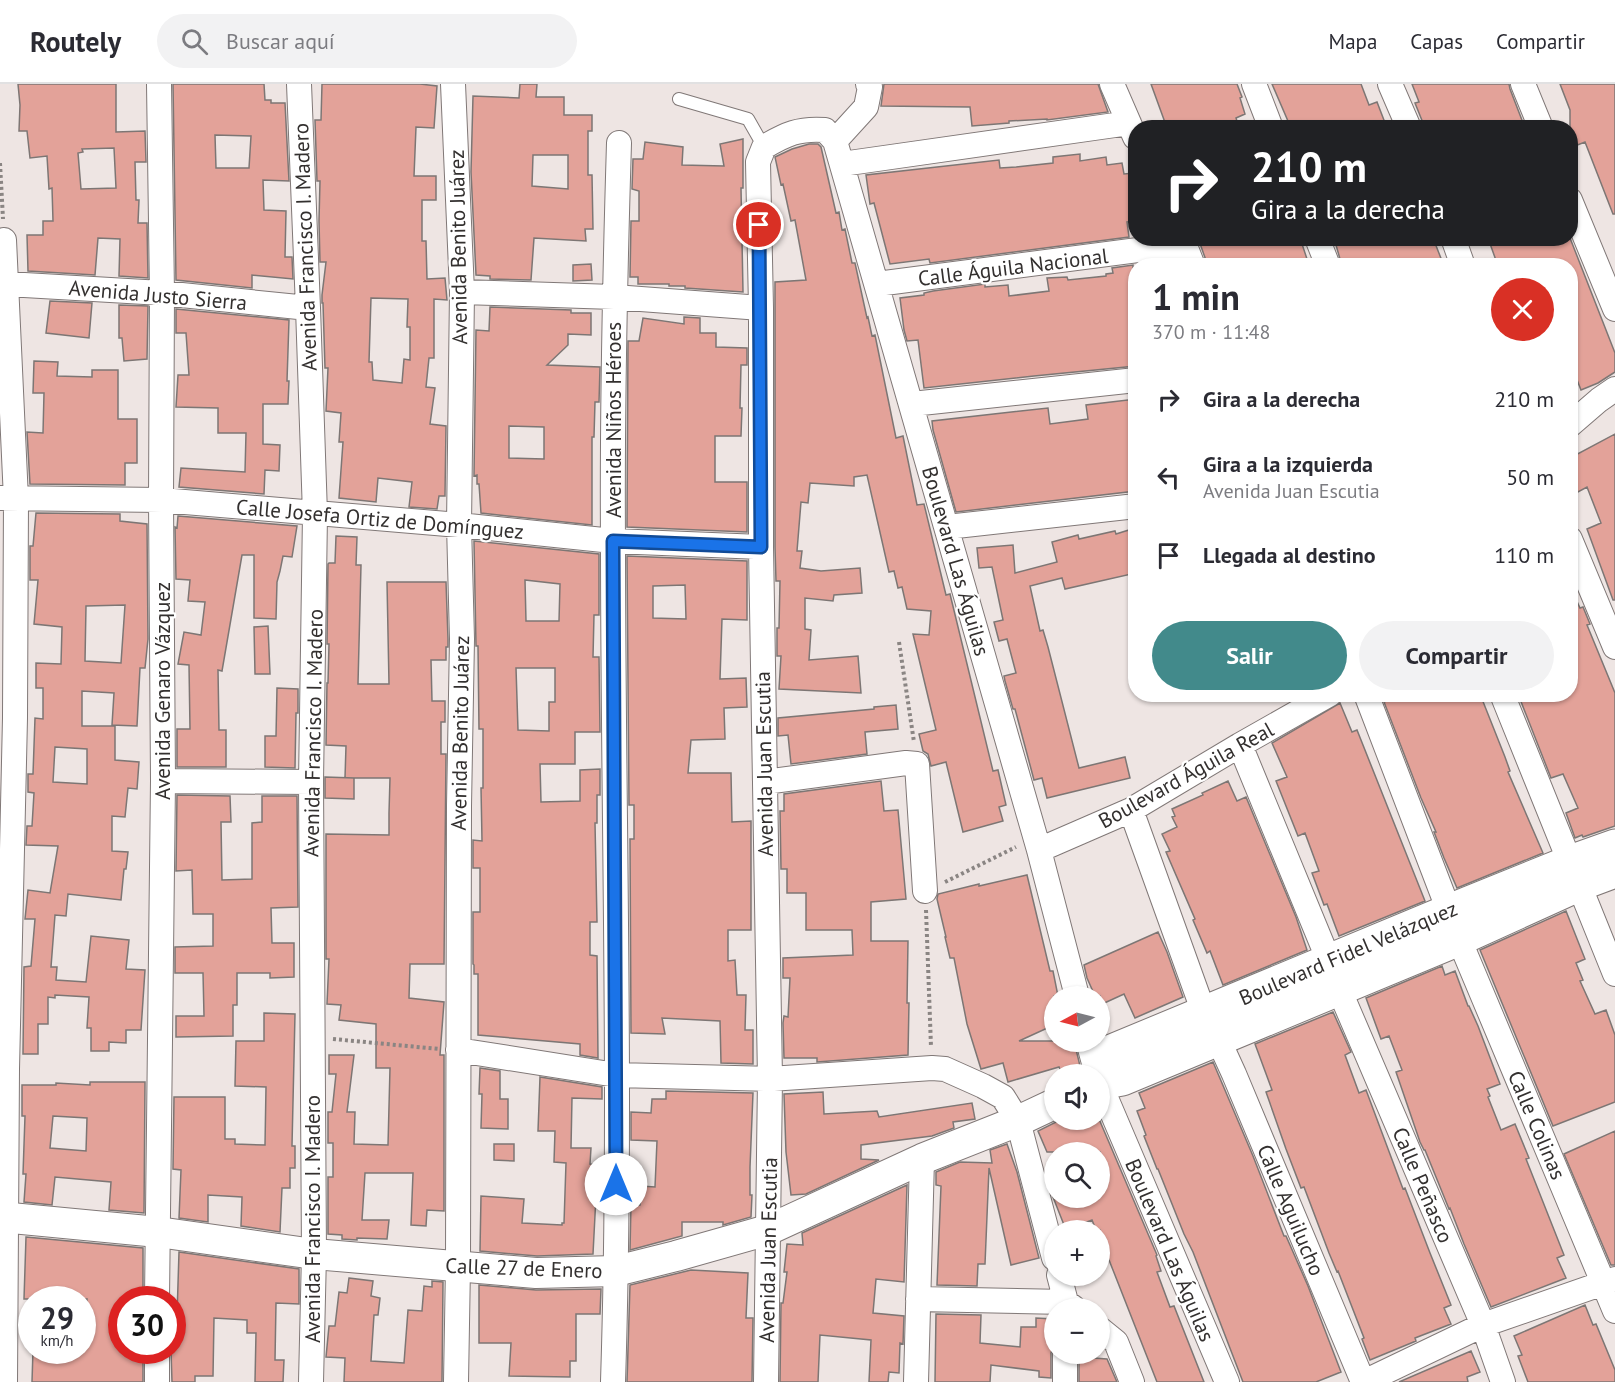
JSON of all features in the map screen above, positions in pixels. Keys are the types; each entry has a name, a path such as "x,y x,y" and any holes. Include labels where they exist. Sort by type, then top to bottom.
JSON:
{"main road":[{"name":"Boulevard Fidel Velázquez","path":"1110,1081 1122,1079 1211,1026 1575,873 1615,846"},
{"name":"Boulevard Fidel Velázquez","path":"1575,873 1615,871"}],"street":[{"name":"Avenida Genaro Vázquez","path":"157,1286 164,781 159,84"},
{"name":"Avenida Francisco I. Madero","path":"299,84 315,514 311,782 314,1254 311,1382"},
{"name":"Avenida Benito Juárez","path":"453,84 462,292 459,525 462,639 456,1382"},
{"path":"834,145 866,107 870,87 868,84"},
{"path":"1112,84 1128,122"},
{"path":"1254,84 1268,120"},
{"path":"1390,84 1406,120"},
{"path":"1523,84 1538,120"},
{"path":"764,147 785,135 810,129 834,145 1128,131"},
{"name":"Avenida Niños Héroes","path":"613,1382 616,1271 614,297 619,143"},
{"name":"Boulevard Las Águilas","path":"834,145 912,404 1037,844 1074,986"},
{"name":"Avenida Juan Escutia","path":"764,147 758,162 761,308 761,547 770,1079 766,1382"},
{"path":"1578,219 1615,309"},
{"path":"4,240 7,284 8,498 14,729 3,1217 5,1382"},
{"name":"Calle Águila Nacional","path":"877,284 1186,250"},
{"name":"Avenida Justo Sierra","path":"7,284 162,293 308,308"},
{"path":"462,292 614,297 761,308"},
{"path":"912,404 1128,381"},
{"path":"1578,418 1615,389"},
{"name":"Calle Josefa Ortiz de Domínguez","path":"8,498 161,500 459,525 613,541 761,547"},
{"path":"947,527 1128,507"},
{"path":"1578,558 1615,648"},
{"name":"Boulevard Águila Real","path":"1037,844 1131,810 1315,702"},
{"name":"Calle Colinas","path":"1369,702 1454,925 1609,1282 1615,1311"},
{"path":"1505,702 1615,974"},
{"name":"Calle Peñasco","path":"1240,745 1334,975 1483,1325 1503,1382"},
{"path":"765,782 906,763 917,764 925,891"},
{"path":"164,781 311,782"},
{"name":"Calle Aguilucho","path":"1131,810 1211,1026 1234,1074 1363,1382"},
{"path":"458,1050 616,1075 770,1079 945,1069 1003,1097 1018,1121 1044,1220"},
{"name":"Boulevard Las Águilas","path":"1110,1107 1227,1382"},
{"name":"Calle 27 de Enero","path":"3,1217 158,1232 314,1254 536,1273 616,1271 768,1230 922,1159 1044,1109"},
{"path":"916,1382 922,1159"},
{"path":"1363,1382 1483,1325 1609,1282"},
{"path":"918,1299 1044,1305"},
{"path":"1110,1337 1116,1342 1132,1382"},
{"path":"156,1382 157,1364"},
{"path":"1065,1364 1065,1382"}],"lane":[{"path":"679,99 748,119 764,147"}],"path":[{"path":"0,163 4,240"},
{"path":"899,642 917,764"},
{"path":"932,1068 925,891 1037,844"},
{"path":"312,1037 458,1050"}],"building":[{"path":"18,84 116,84 116,132 145,131 146,162 135,162 136,200 139,200 138,223 147,223 148,278 119,276 120,239 98,238 95,275 28,271 27,235 43,235 43,221 53,221 52,188 49,189 47,156 30,158 27,131 19,131","holes":["114,148 116,188 81,189 78,153 83,152 82,149"]},
{"path":"173,84 264,84 265,100 271,100 271,103 285,103 289,181 263,180 264,210 286,211 285,257 292,257 293,279 252,275 252,288 176,280","holes":["215,135 251,136 249,168 216,168"]},
{"path":"322,84 437,86 434,128 416,127 414,176 436,176 436,200 422,200 422,241 426,241 427,279 445,278 447,300 434,299 434,358 429,358 426,387 435,388 430,424 446,426 445,496 439,496 437,509 409,507 412,482 378,478 376,502 339,498 343,442 339,442 341,413 326,411 328,368 325,368 322,295 326,262 320,262 320,181 317,181 315,120 321,120","holes":["371,298 408,299 407,327 410,327 410,360 404,359 402,383 373,380 372,362 369,362"]},
{"path":"520,84 537,84 536,97 564,97 564,115 592,115 592,131 588,131 588,175 592,175 593,229 585,229 586,241 534,238 531,280 490,279 490,276 476,275 471,172 473,96 519,98","holes":["533,155 568,155 568,189 532,186"]},
{"path":"884,84 1098,84 1108,112 972,126 970,107 881,106"},
{"path":"1151,84 1237,84 1245,114 1236,118 1237,120 1164,120"},
{"path":"1272,84 1361,84 1369,105 1377,102 1384,120 1288,120"},
{"path":"1412,84 1509,84 1522,120 1422,120 1415,103 1419,102"},
{"path":"1560,84 1615,84 1615,214 1613,214 1585,142 1578,145 1578,120 1570,120 1570,110"},
{"path":"743,139 743,188 741,188 743,292 685,288 685,286 669,286 669,284 638,284 638,277 630,277 631,221 639,221 639,191 632,189 633,159 643,159 645,142 683,147 682,165 724,166 720,144"},
{"path":"809,144 818,144 821,147 836,213 839,212 842,230 845,229 872,336 875,335 896,438 903,436 917,505 924,504 946,595 950,594 993,771 998,770 1006,805 999,807 1003,821 963,832 946,762 931,766 928,754 923,751 919,734 936,730 913,634 929,635 931,611 907,609 902,587 898,588 894,571 889,572 867,475 854,477 854,486 810,483 808,503 801,502 797,551 802,551 800,568 821,571 860,568 862,593 834,595 833,601 805,598 805,629 811,630 809,660 858,656 861,693 779,689 781,656 777,656 777,628 779,628 780,581 776,581 775,547 775,282 806,280 795,220 791,221 775,157"},
{"path":"1080,154 1080,161 1106,157 1107,165 1122,163 1124,174 1128,174 1128,237 930,263 929,259 890,264 874,203 870,204 866,175 999,160 1000,168 1016,167 1053,163 1053,157"},
{"path":"1201,246 1303,246 1307,258 1205,258"},
{"path":"1336,246 1436,246 1441,258 1340,258"},
{"path":"1491,246 1573,246 1578,258 1495,258"},
{"path":"1578,258 1615,353 1615,372 1581,390 1578,382"},
{"path":"591,264 592,280 573,281 573,265"},
{"path":"1128,266 1128,367 924,388 918,340 907,341 900,298 985,284 985,287 1008,285 1009,296 1049,291 1047,278 1067,277 1068,280 1106,276 1106,274 1113,273 1112,268"},
{"path":"50,301 92,303 89,338 46,333"},
{"path":"119,305 148,306 147,359 124,361 122,338 119,338"},
{"path":"490,307 571,310 571,313 591,313 591,335 568,334 568,345 547,365 600,367 599,402 595,402 594,437 592,437 592,525 481,513 479,484 477,484 477,475 474,476 476,330 489,331","holes":["509,426 544,427 544,459 509,458"]},
{"path":"176,309 289,320 288,404 263,404 263,444 280,445 279,471 265,470 264,494 179,487 181,468 245,472 246,433 218,433 218,408 176,407 178,375 189,375 186,333 176,333"},
{"path":"684,317 700,318 700,333 716,333 716,347 747,348 747,365 741,365 741,436 715,436 715,482 747,482 747,532 627,527 628,341 639,341 643,318 684,324"},
{"path":"34,361 58,362 57,376 92,377 92,370 118,370 118,419 137,419 137,463 125,463 125,485 30,484 27,432 43,433 44,393 33,393"},
{"path":"1128,400 1128,492 956,512 932,421 1048,408 1050,424 1088,419 1086,405"},
{"path":"1615,434 1615,600 1613,600 1587,529 1601,523 1587,487 1578,492 1578,454"},
{"path":"36,513 120,514 120,521 147,524 148,639 145,668 140,668 137,726 112,725 114,693 82,691 82,726 115,726 115,760 139,762 137,789 128,788 125,817 112,816 112,851 128,852 121,900 68,894 66,916 55,915 51,967 57,967 56,980 86,982 91,936 129,940 126,969 145,970 141,1030 126,1030 126,1043 109,1042 109,1051 91,1051 91,1028 87,1028 89,997 55,995 55,998 48,997 48,1024 38,1024 38,1054 23,1054 24,967 31,966 35,919 25,919 28,890 50,893 58,846 26,845 27,826 32,826 34,793 28,792 28,774 33,774 35,718 43,719 43,688 36,688 36,663 61,664 62,627 34,624 38,580 30,580 30,546 33,546","holes":["125,605 121,663 85,661 86,606","55,747 87,749 87,784 53,782"]},
{"path":"178,516 297,526 292,557 283,556 277,582 276,619 254,618 254,555 242,555 222,671 218,670 219,730 226,730 226,767 177,767 177,729 190,729 189,665 178,664 184,632 201,635 205,602 188,601 190,580 176,579 175,527 177,528"},
{"path":"1128,530 1128,575 1065,589 1062,578 1030,586 1040,631 1043,630 1048,647 1079,768 1125,757 1130,778 1047,798 1042,778 1034,780 1005,681 1004,676 1016,673 1007,639 999,641 994,622 1003,620 992,567 979,568 977,548 1013,545 1015,573 1057,562 1052,542 1078,535 1079,539 1115,531 1116,534"},
{"path":"336,536 357,537 356,565 361,565 358,684 389,684 387,582 446,582 448,647 446,647 446,660 431,660 432,701 445,701 445,722 441,722 441,754 446,754 444,964 410,964 409,998 444,1002 440,1055 444,1055 444,1211 427,1210 426,1226 411,1225 413,1173 365,1173 362,1220 389,1220 387,1239 342,1239 342,1235 328,1234 328,1177 333,1177 333,1143 328,1143 328,1112 332,1112 336,1074 329,1074 329,1055 354,1055 347,1112 355,1112 354,1144 388,1145 390,1068 376,1068 376,1024 339,1020 341,1005 327,1004 329,959 326,959 326,834 389,835 390,778 345,778 346,746 326,745 329,644 327,644 328,564 335,563"},
{"path":"474,541 599,554 599,615 594,615 593,657 599,657 600,732 575,732 575,764 540,764 541,802 580,801 580,770 600,769 600,795 597,795 597,823 595,823 597,922 590,922 590,955 597,956 598,1058 580,1055 580,1044 478,1035 478,974 474,974 473,964 473,912 480,912 480,868 473,868 473,840 482,841 483,729 479,729 478,646 476,646","holes":["525,580 560,584 559,621 526,621","516,668 555,668 555,702 549,702 549,731 518,730"]},
{"path":"627,556 747,561 747,620 722,619 720,679 746,678 747,707 724,708 725,739 691,740 688,773 731,773 732,822 751,821 751,930 728,930 728,961 735,960 737,995 746,995 745,1030 753,1030 753,1064 721,1063 720,1021 662,1018 665,1034 631,1033 630,839 634,839 634,805 629,805","holes":["685,585 686,619 653,618 653,586"]},
{"path":"1578,604 1580,608 1583,607 1590,624 1587,625 1615,693 1615,826 1575,838 1566,813 1578,808 1563,774 1551,778 1521,702 1578,702"},
{"path":"268,626 270,674 255,674 254,627"},
{"path":"277,688 298,689 295,768 265,767 265,736 276,736"},
{"path":"1384,702 1483,702 1510,771 1508,772 1543,853 1457,888"},
{"path":"1340,703 1352,732 1357,730 1425,901 1339,936 1312,873 1319,871 1305,833 1298,836 1276,781 1287,777 1272,743"},
{"path":"896,705 898,729 865,732 867,754 791,764 788,735 778,736 778,718"},
{"path":"325,777 354,778 354,799 325,798"},
{"path":"881,781 884,811 898,810 906,899 871,902 871,941 908,941 908,1055 817,1062 817,1058 784,1058 783,1023 784,1016 788,1017 790,978 783,978 783,958 853,955 852,930 806,930 806,893 787,893 787,869 781,869 780,811 784,811 784,794"},
{"path":"1228,781 1237,801 1246,797 1296,917 1307,950 1223,985 1210,951 1207,953 1193,920 1195,919 1166,852 1170,851 1162,834 1177,827 1172,817 1175,816 1172,809"},
{"path":"177,795 230,796 231,822 221,822 222,880 252,879 252,823 262,822 262,796 297,796 298,907 271,908 272,943 294,943 294,977 270,978 270,973 237,973 237,1005 233,1005 233,1036 176,1037 176,1016 204,1016 203,973 175,973 175,947 213,946 213,914 193,914 192,870 176,871"},
{"path":"1027,875 1050,971 1053,971 1056,986 1044,986 1044,1030 1019,1041 1044,1041 1044,1052 1077,1052 1080,1064 1044,1064 1044,1071 1008,1082 1003,1063 981,1069 967,1024 954,958 950,958 937,899 938,894 979,884 979,886"},
{"path":"1566,911 1585,959 1576,963 1583,980 1580,981 1595,1014 1606,1010 1615,1035 1615,1102 1553,1126 1480,950"},
{"path":"1158,932 1183,997 1135,1018 1124,994 1110,1000 1110,986 1091,986 1084,965"},
{"path":"1442,966 1445,975 1455,971 1500,1084 1487,1089 1490,1096 1488,1097 1501,1130 1515,1124 1529,1158 1526,1159 1564,1255 1557,1258 1566,1278 1491,1307 1420,1142 1396,1072 1402,1070 1389,1036 1381,1039 1366,998"},
{"path":"1333,1012 1351,1052 1345,1055 1359,1093 1366,1090 1403,1189 1405,1188 1451,1305 1444,1308 1451,1324 1415,1338 1416,1341 1370,1360 1338,1271 1286,1149 1266,1092 1272,1090 1255,1044"},
{"path":"264,1013 295,1014 292,1146 295,1146 295,1168 290,1168 290,1188 282,1188 280,1232 241,1226 242,1197 208,1195 208,1222 179,1218 181,1170 173,1169 174,1097 225,1097 225,1139 235,1139 235,1144 265,1145 266,1087 235,1086 236,1041 264,1041"},
{"path":"1213,1062 1284,1236 1286,1236 1308,1286 1341,1372 1316,1382 1243,1382 1193,1252 1144,1136 1146,1135 1137,1111 1145,1108 1139,1093"},
{"path":"480,1068 500,1071 500,1099 508,1099 508,1129 481,1128"},
{"path":"540,1077 602,1087 602,1099 572,1098 571,1148 591,1148 590,1164 603,1165 602,1196 596,1196 593,1254 537,1256 480,1251 481,1196 524,1199 522,1223 562,1225 564,1223 566,1163 554,1162 555,1131 538,1131"},
{"path":"90,1082 145,1082 144,1213 109,1210 111,1182 55,1177 52,1205 24,1202 26,1174 23,1174 25,1116 22,1116 22,1085 56,1085 56,1083 90,1085","holes":["53,1116 87,1118 86,1151 50,1148"]},
{"path":"666,1091 753,1093 750,1167 751,1217 723,1225 723,1222 682,1222 682,1236 630,1250 631,1205 640,1205 641,1186 655,1187 657,1141 631,1140 631,1112 651,1113 652,1099 666,1099"},
{"path":"823,1092 824,1114 877,1111 879,1117 972,1103 975,1119 953,1122 954,1128 932,1136 861,1145 861,1159 879,1160 806,1194 791,1195 786,1152 784,1094"},
{"path":"1044,1128 1044,1130 1104,1130 1109,1142 1044,1142 1044,1145 1038,1131"},
{"path":"1615,1131 1615,1265 1611,1265 1564,1154"},
{"path":"494,1144 514,1144 514,1161 494,1160"},
{"path":"1007,1144 1017,1172 1039,1258 1011,1265 989,1168 985,1264 978,1264 977,1286 937,1285 941,1186 936,1185 936,1172 960,1162 992,1163 990,1150"},
{"path":"1110,1145 1157,1255 1161,1271 1157,1272 1170,1307 1174,1306 1204,1382 1157,1382 1110,1262 1110,1220 1062,1220 1057,1208 1110,1208"},
{"path":"907,1185 904,1282 876,1279 873,1313 904,1316 899,1373 889,1372 888,1382 869,1382 871,1340 820,1335 818,1382 780,1382 781,1303 783,1303 787,1272 784,1272 787,1244 803,1245 802,1233"},
{"path":"26,1237 143,1248 143,1286 108,1286 108,1364 143,1364 143,1382 32,1382 33,1364 96,1364 96,1286 24,1286"},
{"path":"179,1252 299,1269 299,1304 276,1303 275,1360 284,1360 283,1382 255,1382 256,1333 247,1333 247,1320 214,1318 213,1376 195,1376 195,1382 172,1382 171,1364 186,1364 186,1286 178,1286"},
{"path":"691,1270 748,1273 746,1318 753,1318 752,1382 627,1382 630,1285"},
{"path":"349,1278 373,1281 371,1296 380,1298 378,1315 374,1315 371,1361 404,1363 408,1310 422,1311 424,1286 432,1287 432,1281 443,1282 442,1382 344,1382 345,1358 326,1357 329,1326 335,1326 339,1292 347,1293"},
{"path":"479,1285 536,1290 601,1289 600,1314 576,1314 576,1361 570,1361 570,1377 509,1376 511,1343 479,1343"},
{"path":"1585,1305 1593,1325 1596,1324 1615,1370 1615,1382 1528,1382 1518,1356 1522,1355 1514,1336"},
{"path":"936,1314 981,1315 980,1343 1020,1347 1021,1327 1036,1327 1036,1318 1044,1318 1044,1364 1051,1364 1051,1378 1039,1377 1039,1371 991,1365 990,1382 935,1382"},
{"path":"1471,1351 1480,1372 1467,1377 1468,1382 1399,1382"},
{"path":"1079,1364 1109,1364 1117,1382 1079,1382"}],"route":[{"path":"616,1184 613,541 761,547 759,225"}]}
